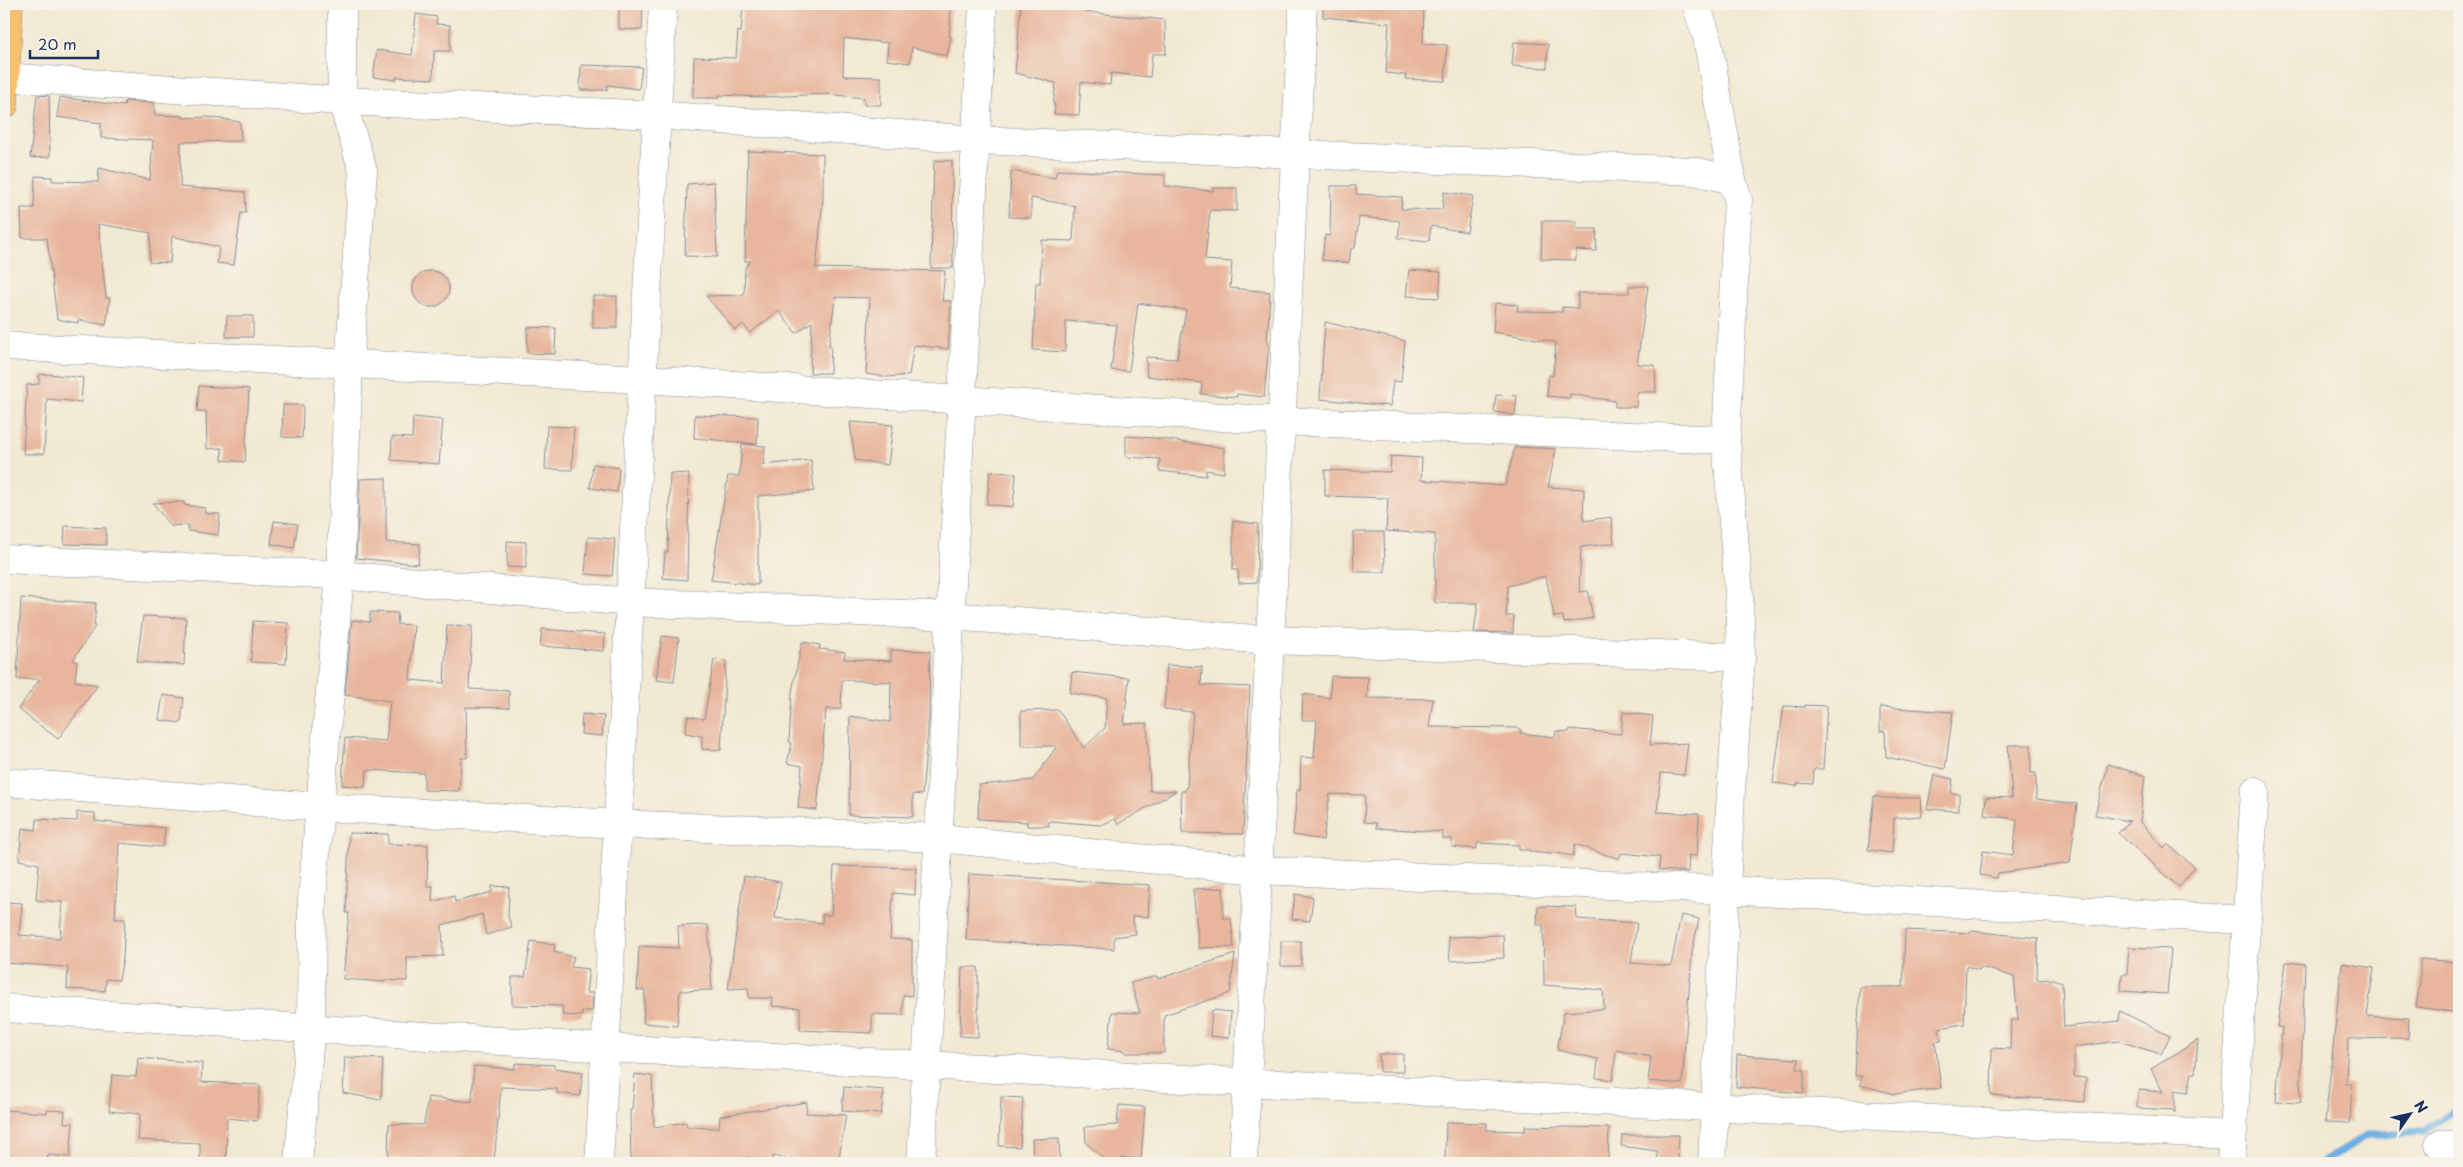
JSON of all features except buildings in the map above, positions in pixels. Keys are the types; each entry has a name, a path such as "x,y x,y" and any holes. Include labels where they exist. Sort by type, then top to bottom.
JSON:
{"main road":[{"path":"4,105 9,4"}],"street":[{"path":"298,1163 311,1028 312,899 340,575 349,366 363,171 342,101 342,4"},
{"path":"600,1163 663,4"},
{"path":"921,1163 983,4"},
{"path":"1243,1163 1303,4"},
{"path":"1696,4 1707,38 1732,180 1738,199 1726,440 1739,594 1741,657 1725,890 1712,1163"},
{"path":"4,77 342,101 657,114 976,140 1694,171 1732,180"},
{"path":"4,346 349,366 642,380 1282,421 1726,440"},
{"path":"4,559 340,575 630,602 950,616 1270,640 1741,657"},
{"path":"4,782 319,807 618,824 938,838 1258,870 1725,890 2247,920"},
{"path":"2231,1163 2255,791"},
{"path":"4,1008 606,1048 2232,1135"}],"waterway":[{"path":"2321,1163 2368,1135 2424,1131 2459,1107"}]}
